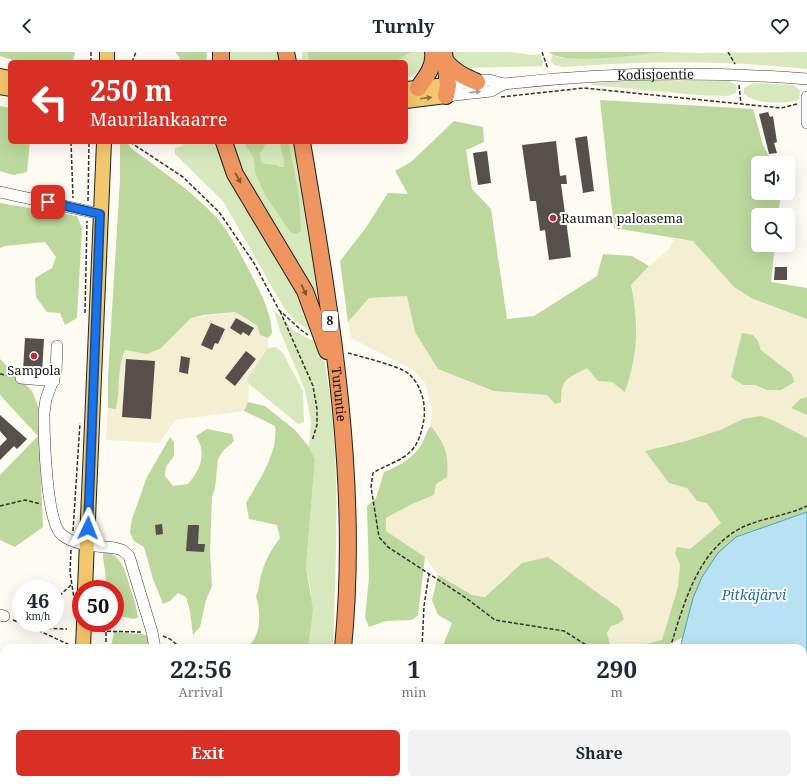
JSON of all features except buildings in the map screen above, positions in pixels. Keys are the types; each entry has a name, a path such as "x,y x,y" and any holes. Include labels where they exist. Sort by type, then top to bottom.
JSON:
{"highway":[{"path":"439,56 454,70 477,82"},
{"path":"412,89 428,73 439,56"},
{"path":"439,56 445,89"},
{"path":"225,144 235,174 305,291 340,391"},
{"name":"Turuntie","path":"302,144 320,251 340,391 348,494 349,539 347,609 343,644"}],"main road":[{"name":"Kodisjoentie","path":"412,89 445,89"},
{"name":"Kodisjoentie","path":"408,100 445,89"},
{"path":"85,580 94,212 104,144"},
{"path":"77,644 81,632"}],"street":[{"name":"Kodisjoentie","path":"445,89 490,80 504,84 551,79 678,73 807,79"},
{"name":"Kodisjoentie","path":"445,89 491,91 504,84"},
{"path":"806,100 807,123"},
{"path":"0,192 94,212"},
{"path":"57,346 54,381 46,399 44,413 50,506 55,527 61,535 72,541 115,548 122,550 129,556 154,644"},
{"path":"21,378 54,381"}],"path":[{"path":"542,52 551,79"},
{"path":"728,52 735,64"},
{"path":"739,83 741,104"},
{"path":"500,97 584,88 781,108 806,100"},
{"path":"71,144 74,208"},
{"path":"85,318 94,212 89,144"},
{"path":"133,144 183,177 218,212 254,263 279,310 313,386 318,410 317,425 312,441"},
{"path":"279,310 301,330 312,337"},
{"path":"348,353 409,374 421,392 426,407 422,432 411,452 398,461 382,466 373,473 371,487 379,537 388,547 466,598 495,620 564,631 585,644"},
{"path":"0,374 21,378"},
{"path":"64,592 72,585 70,572 80,418"},
{"path":"0,506 25,500 50,506"},
{"path":"671,644 692,584 721,540 742,528 807,506"},
{"path":"422,644 424,606 429,574"},
{"path":"2,616 12,620"},
{"path":"124,631 152,632 170,639 176,644"},
{"path":"43,632 71,644"},
{"path":"106,632 106,644"}],"shaded area":[{"path":"674,239 693,241 734,287 753,299 807,319 807,397 800,399 791,408 807,415 807,438 775,421 743,419 720,430 686,441 658,447 669,483 687,488 697,501 707,503 721,523 690,549 675,553 680,565 678,587 662,640 646,644 610,644 607,633 611,626 618,624 599,595 548,557 507,575 485,597 472,595 438,575 425,557 386,531 386,518 412,504 434,495 442,440 431,426 432,410 425,383 412,369 351,338 348,322 369,298 407,296 415,332 494,391 547,395 561,402 561,387 566,380 587,368 598,380 612,382 637,323 631,285 649,266 669,249","holes":["742,338 758,341 761,350 792,374 767,390 755,385 743,385 732,377"]},
{"path":"235,312 257,325 260,335 268,338 268,348 248,379 248,402 244,411 175,420 159,443 106,440 108,408 116,409 118,400 120,362 125,350 147,354 160,349 191,318"}],"green space":[{"path":"0,52 75,52 73,60 13,60 0,56"},
{"path":"175,52 207,52 206,60 179,60 180,58"},
{"path":"227,52 279,52 281,60 226,60"},
{"path":"302,52 427,52 425,62 421,69 408,78 408,60 302,60"},
{"path":"308,52 411,52 397,60 309,60"},
{"path":"451,52 507,52 533,55 540,54 543,62 542,66 467,68 458,63"},
{"path":"549,52 663,52 621,57 585,59 557,56"},
{"path":"663,52 807,52 807,69 746,64 685,62 563,67 554,65 551,61 552,55 562,58"},
{"path":"647,80 729,81 736,85 736,93 728,96 697,95 592,85 591,83"},
{"path":"753,83 794,85 800,91 799,100 770,103 750,98 744,94 744,88"},
{"path":"600,100 753,109 763,145 769,156 751,156 751,200 780,200 779,208 751,208 751,252 774,252 771,282 807,288 807,319 753,299 734,287 693,241 614,228"},
{"path":"0,106 8,108 8,144 30,144 27,172 13,175 0,171"},
{"path":"454,121 483,127 484,142 466,150 472,189 491,209 507,319 534,316 597,276 603,254 632,256 649,266 631,285 634,299 636,339 633,365 625,392 612,382 598,381 587,368 566,380 562,388 561,402 555,404 547,395 494,391 438,369 415,332 407,296 369,298 348,322 340,261 365,229 388,193 408,194 395,171 411,162"},
{"path":"120,144 128,144 131,148 186,189 216,217 231,237 262,295 268,310 272,333 268,338 260,335 257,325 235,312 203,315 191,318 160,349 147,354 125,350 120,365 116,409 108,408 108,376 120,180"},
{"path":"182,144 220,144 297,284 315,334 295,321 284,308 223,201 175,154 175,148 185,145"},
{"path":"231,144 296,144 324,323 302,271 243,176"},
{"path":"245,144 266,144 260,153 261,162 284,167 281,144 289,144 299,197 301,231 296,234 291,233 265,195 255,172 254,159"},
{"path":"0,203 77,216 82,228 77,318 65,325 60,313 47,312 36,297 35,278 52,268 56,257 45,242 5,246 0,248"},
{"path":"274,310 294,331 321,345 328,382 333,420 336,496 333,644 308,644 311,591 306,567 315,459 309,447 311,421 305,390 280,331"},
{"path":"742,333 753,335 758,341 761,350 792,374 794,382 781,390 767,390 755,385 743,385 731,377"},
{"path":"276,347 283,353 303,391 304,422 298,424 249,384 247,379 268,348"},
{"path":"0,359 32,391 40,411 39,436 43,527 15,547 0,540 0,475 38,436 0,395"},
{"path":"807,397 807,415 791,408 800,399"},
{"path":"248,402 265,406 295,430 309,447 315,459 306,567 313,610 309,644 251,644 255,638 259,625 259,610 256,596 261,575 270,554 280,538 277,525 249,519 246,503 257,485 271,456 274,445 275,426 244,411"},
{"path":"761,416 775,421 807,438 807,512 736,537 693,598 683,637 670,644 646,644 662,640 678,587 680,565 675,553 677,547 690,549 721,523 707,503 697,501 687,488 669,483 645,451 686,441 720,430 743,419"},
{"path":"431,426 440,438 447,456 447,477 436,484 434,495 412,504 386,518 386,531 425,557 418,615 412,620 386,621 369,627 365,618 369,577 367,506 376,498 384,472 400,465 414,454 418,450"},
{"path":"207,429 232,434 234,441 223,451 218,459 215,488 212,497 210,551 212,586 206,600 200,627 193,635 190,611 186,597 178,593 170,601 163,604 153,579 144,547 134,541 130,533 132,519 147,477 170,437 174,442 174,456 166,467 165,476 173,486 188,484 199,467 202,455 196,436"},
{"path":"103,552 110,553 115,556 123,566 138,618 133,619 124,617 124,580 106,580"},
{"path":"548,557 620,609 624,619 618,624 611,626 607,633 610,644 444,644 452,623 438,615 432,600 438,575 472,595 485,597 522,563"},
{"path":"114,632 142,634 150,637 150,644 112,644"}],"water":[{"name":"Pitkäjärvi","path":"807,512 807,644 681,644 693,598 702,577 718,553 736,537"}],"place":[{"name":"Rauman paloasema","path":"553,218"},
{"name":"Sampola","path":"34,356"}],"route":[{"path":"48,202 100,214 88,528"}]}
